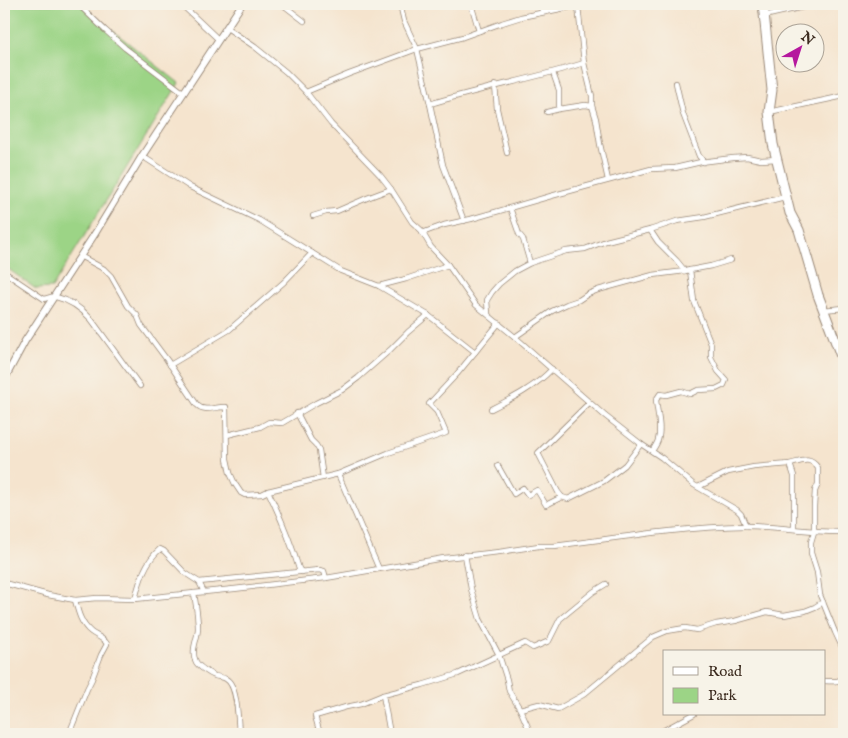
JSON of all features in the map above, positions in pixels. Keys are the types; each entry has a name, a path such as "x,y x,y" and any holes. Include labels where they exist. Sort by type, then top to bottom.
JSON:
{"highway":[{"path":"763,4 772,90 769,112 773,144 790,213 798,230 844,364"}],"main road":[{"path":"4,380 25,342 142,156 242,4"}],"street":[{"path":"78,4 125,48 174,86 185,92"},
{"path":"181,4 218,39"},
{"path":"282,4 304,21"},
{"path":"400,4 404,21 417,50 443,165 464,221"},
{"path":"471,4 479,31"},
{"path":"539,4 543,12"},
{"path":"306,92 349,74 417,50 463,37 514,19 586,4"},
{"path":"764,16 816,4"},
{"path":"578,6 584,63 608,180"},
{"path":"227,28 255,47 286,72 306,92 331,124 380,175 412,222 448,265 476,305 581,394 589,403 641,444 698,487 737,510 741,514 746,526"},
{"path":"430,104 495,85 553,73 584,63"},
{"path":"553,73 559,90 559,109"},
{"path":"676,83 683,114 699,156 704,162"},
{"path":"495,85 497,108 507,153"},
{"path":"769,112 844,96"},
{"path":"547,112 585,105 592,106"},
{"path":"142,156 190,187 259,220 341,271 379,286 428,315 475,352"},
{"path":"422,233 444,225 650,169 675,168 733,158 777,159"},
{"path":"313,216 338,211 391,189"},
{"path":"488,314 488,300 492,292 515,271 530,263 566,251 585,249 676,221 704,217 786,196"},
{"path":"510,208 519,234 523,239 530,263"},
{"path":"650,230 658,242 684,271"},
{"path":"170,365 229,330 284,282 312,253"},
{"path":"80,256 104,269 111,276 128,306 137,316 141,326 193,400 201,408 214,409 226,407 227,459 230,474 241,494 262,494 338,474 388,453 446,433 437,412 429,404 499,324"},
{"path":"515,337 552,311 579,300 588,294 653,274 690,270 732,260"},
{"path":"379,286 448,265"},
{"path":"652,451 658,440 659,433 659,416 656,400 660,394 666,395 681,391 690,394 698,390 716,389 724,385 726,380 718,371 711,357 711,344 694,300 690,270"},
{"path":"4,272 44,299 55,296 73,304 86,313 140,386"},
{"path":"824,310 844,308"},
{"path":"226,435 260,427 268,422 282,423 348,386 428,315"},
{"path":"491,409 544,378 552,369"},
{"path":"589,403 538,453 562,497 568,499 604,481 625,465 641,444"},
{"path":"297,413 311,440 319,450 323,478"},
{"path":"698,487 728,472 807,460 814,463 818,468 818,484 815,491 814,532 811,542 811,553 817,572 820,595 844,651"},
{"path":"790,464 794,476 794,530"},
{"path":"498,466 514,494 523,488 528,495 537,490 546,505 562,497"},
{"path":"338,474 379,569"},
{"path":"268,491 282,520 299,569 302,572"},
{"path":"4,583 75,600 97,598 136,599 326,578 465,555 676,531 746,526 814,532 844,532"},
{"path":"136,599 144,570 160,549 185,573 199,582 204,592"},
{"path":"465,555 470,589 480,619 499,655 509,691 520,709 530,734"},
{"path":"199,582 319,570 324,571 326,578"},
{"path":"320,734 315,716 458,674 525,643 534,648 549,641 560,620 593,592 606,584"},
{"path":"194,593 198,618 194,653 197,664 213,675 227,679 232,685 237,704 239,734"},
{"path":"69,734 107,644 106,641 85,627 75,600"},
{"path":"520,709 539,704 558,710 583,696 653,637 667,632 685,628 697,630 767,612 784,614 805,611 823,602"},
{"path":"826,681 837,681 844,677"},
{"path":"383,695 390,734"},
{"path":"657,734 690,716"},
{"path":"491,734 496,734"}],"green space":[{"path":"4,4 79,4 179,83 52,288 36,289 4,266"}]}
